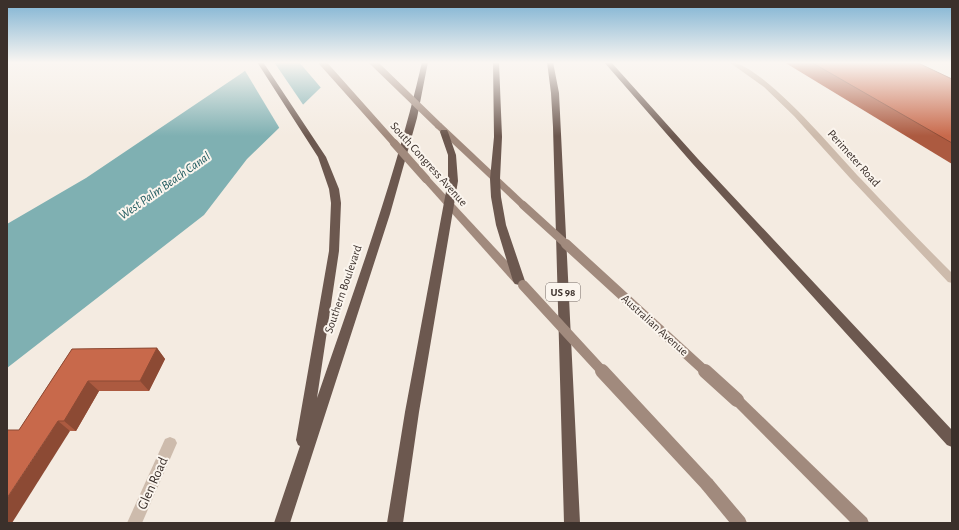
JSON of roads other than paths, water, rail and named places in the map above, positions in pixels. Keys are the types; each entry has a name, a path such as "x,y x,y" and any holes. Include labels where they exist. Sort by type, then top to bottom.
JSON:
{"highway":[{"path":"276,87 327,167 334,189 336,218 334,251 298,471"},
{"name":"Southern Boulevard","path":"282,523 298,471 385,214 413,118 420,87"},
{"path":"497,87 498,137 495,179 496,197 501,225 521,283"},
{"name":"US 98","path":"553,87 557,128 572,523"},
{"path":"628,87 952,440"},
{"path":"395,523 452,181 452,155 441,129"}],"main road":[{"name":"South Congress Avenue","path":"344,87 448,204 521,283"},
{"path":"398,87 441,129"},
{"name":"Australian Avenue","path":"441,129 737,400 862,523"},
{"path":"521,283 707,484 740,523"}],"street":[{"name":"Perimeter Road","path":"767,87 800,116 853,176 952,278"},
{"name":"Glen Road","path":"134,523 170,443"}],"water":[{"name":"West Palm Beach Canal","path":"222,87 322,87 247,159 204,215 7,368 7,224 86,178"}]}
